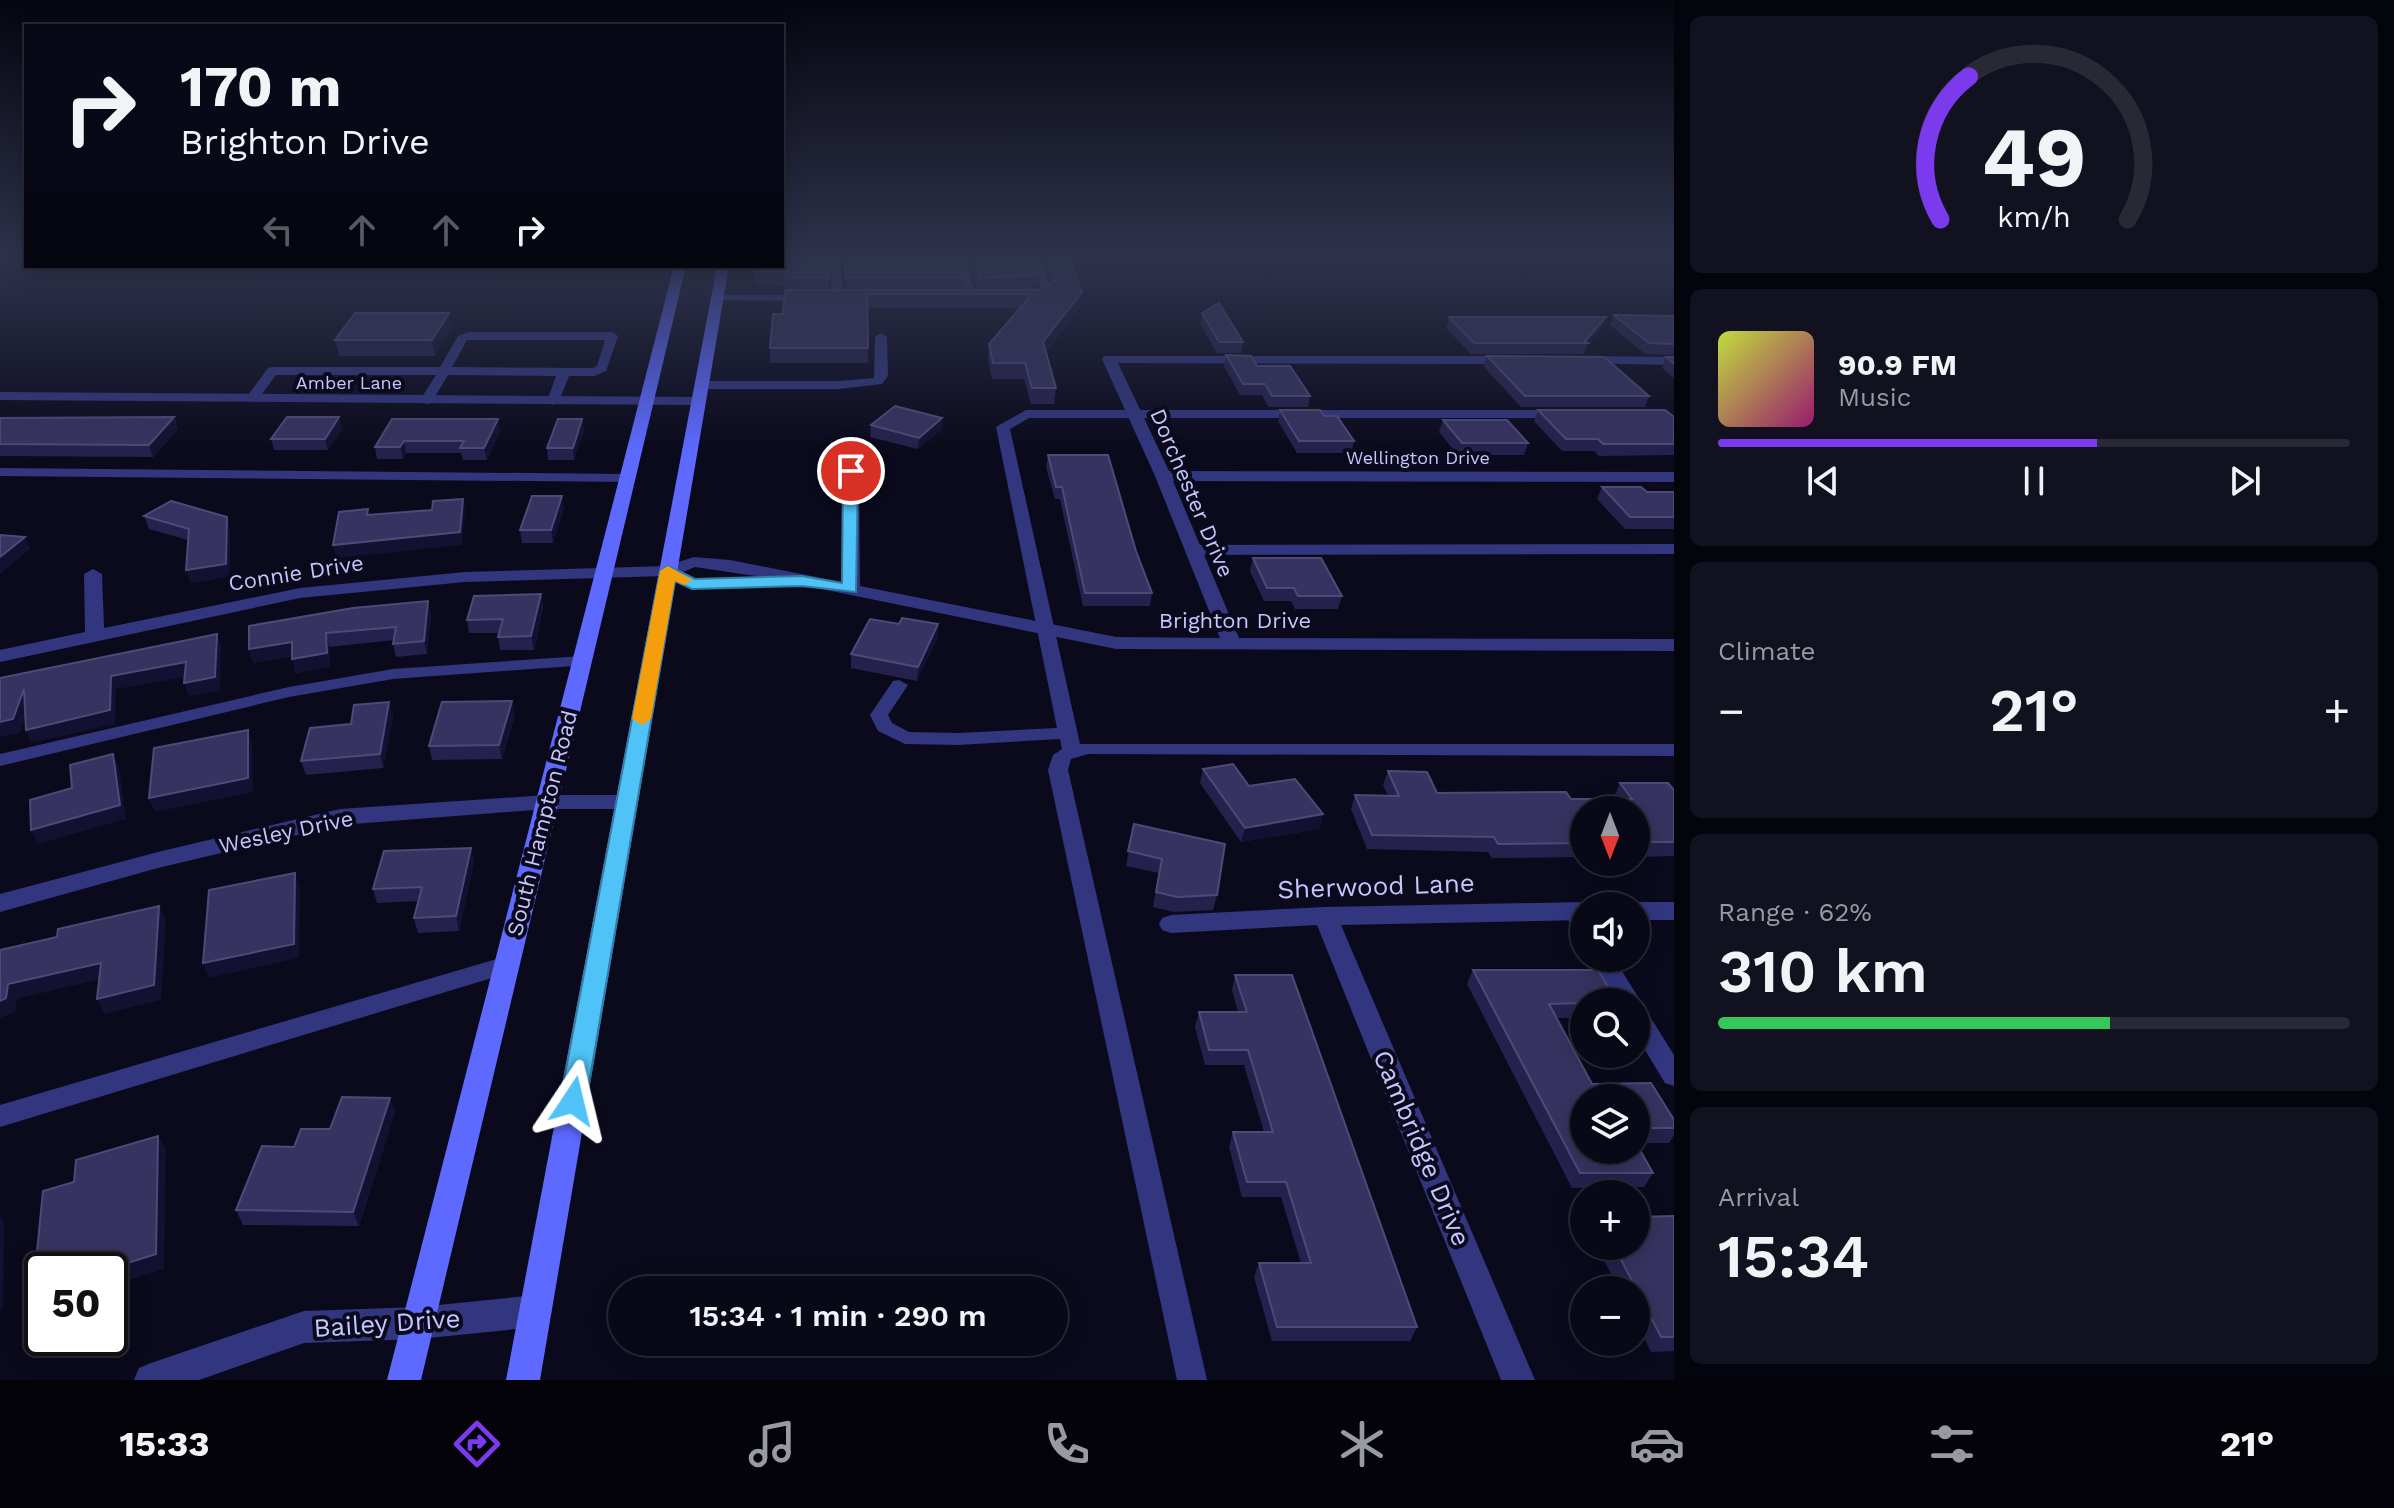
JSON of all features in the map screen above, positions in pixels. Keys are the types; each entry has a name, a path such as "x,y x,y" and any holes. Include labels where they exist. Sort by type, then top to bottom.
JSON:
{"main road":[{"name":"South Hampton Road","path":"404,1380 666,321"},
{"path":"523,1380 713,321"}],"street":[{"name":"Dorchester Drive","path":"1232,645 1163,476 1109,359 1533,360"},
{"path":"1564,360 1674,361"},
{"name":"Amber Lane","path":"0,396 699,401"},
{"path":"851,471 851,589"},
{"name":"Wellington Drive","path":"1163,476 1674,477"},
{"name":"Connie Drive","path":"0,656 300,593 465,577 668,571"},
{"name":"Brighton Drive","path":"668,571 692,584 802,581 1116,643 1674,645"},
{"path":"93,574 95,635"},
{"name":"Wesley Drive","path":"0,903 158,860 340,817 547,802 627,802"},
{"path":"1650,911 1674,911"},
{"name":"Sherwood Lane","path":"1171,924 1325,916 1570,917"},
{"name":"Cambridge Drive","path":"1325,916 1518,1380"},
{"name":"Bailey Drive","path":"151,1380 304,1327 419,1323 536,1311"}],"lane":[{"path":"251,399 272,371 444,371 594,372 602,368 612,336 462,338 444,371 426,400"},
{"path":"702,385 839,385 878,381 882,376 881,337"},
{"path":"553,401 564,372"},
{"path":"1192,1380 1058,770 1070,743 1003,427 1026,414 1579,414"},
{"path":"2,473 627,478"},
{"path":"1194,550 1674,549"},
{"path":"0,760 289,692 393,674 582,661"},
{"path":"899,685 879,715 885,727 905,738 1070,743 1087,748 1674,750"},
{"path":"0,1116 507,965"},
{"path":"1650,1037 1674,1076"}],"building":[{"path":"349,321 444,321 432,340 335,340"},
{"path":"772,321 868,321 868,348 770,348"},
{"path":"1008,321 1059,321 1043,342 1056,388 1032,388 1025,363 993,363 989,344"},
{"path":"1207,321 1230,321 1243,342 1219,342"},
{"path":"1453,321 1602,321 1585,341 1588,343 1474,343"},
{"path":"1622,321 1674,321 1674,344 1649,343"},
{"path":"1226,355 1251,356 1257,366 1290,366 1310,396 1272,396 1265,384 1243,384"},
{"path":"1487,356 1604,357 1649,396 1525,396"},
{"path":"895,406 942,418 919,438 871,425"},
{"path":"1280,410 1320,410 1324,416 1337,416 1354,441 1299,441"},
{"path":"1538,410 1665,410 1674,417 1674,444 1603,444 1598,439 1566,439"},
{"path":"174,417 149,445 0,444 0,418"},
{"path":"287,417 339,417 325,439 271,439"},
{"path":"392,419 498,419 484,448 460,448 464,441 404,441 400,447 375,447"},
{"path":"558,419 582,419 573,448 547,448"},
{"path":"1443,420 1507,420 1528,443 1462,443"},
{"path":"1048,455 1108,455 1136,551 1152,593 1085,593 1062,487 1056,487"},
{"path":"1602,487 1641,487 1647,492 1674,492 1674,517 1630,517"},
{"path":"532,496 562,496 551,530 520,530"},
{"path":"463,499 460,532 333,545 339,512 368,509 367,515 432,510 433,501"},
{"path":"171,501 227,517 226,564 186,570 189,529 144,516"},
{"path":"0,535 25,537 0,557"},
{"path":"1253,558 1321,558 1342,596 1298,596 1294,588 1267,588"},
{"path":"541,594 531,636 498,637 503,619 467,620 474,596"},
{"path":"428,601 424,641 393,644 396,627 326,633 327,653 292,659 292,642 249,649 249,626 353,608"},
{"path":"902,618 938,624 918,667 851,654 870,619 899,624"},
{"path":"217,634 215,677 184,683 186,662 111,676 110,710 26,730 24,689 13,719 0,722 0,678"},
{"path":"512,701 499,745 429,746 442,702"},
{"path":"389,702 380,754 301,761 310,728 351,724 354,705"},
{"path":"248,730 248,778 149,798 154,748"},
{"path":"113,754 120,805 31,830 30,800 72,788 70,765"},
{"path":"1233,764 1249,786 1295,779 1323,814 1245,828 1203,769"},
{"path":"1388,771 1427,772 1437,793 1566,792 1570,798 1570,843 1498,844 1494,837 1372,835 1355,795 1399,796"},
{"path":"1620,783 1668,783 1674,790 1674,842 1650,842 1650,796 1630,796"},
{"path":"1134,824 1225,844 1217,895 1177,897 1156,892 1162,859 1128,851"},
{"path":"471,848 456,916 414,918 422,887 373,889 384,851"},
{"path":"295,873 294,944 203,963 209,890"},
{"path":"159,906 154,985 97,999 101,963 8,984 6,998 0,1001 0,950 57,937 58,929"},
{"path":"1473,970 1599,972 1609,988 1570,988 1570,1003 1549,1004 1570,1043 1570,1068 1583,1068 1592,1084 1570,1084 1570,1154"},
{"path":"1235,975 1292,975 1417,1327 1277,1327 1259,1263 1311,1263 1286,1182 1247,1182 1233,1132 1273,1132 1248,1050 1209,1050 1199,1012 1247,1012"},
{"path":"1651,1083 1674,1120 1674,1128 1650,1128 1650,1084 1592,1084"},
{"path":"342,1097 390,1098 353,1212 236,1210 262,1146 294,1147 301,1129 330,1129"},
{"path":"158,1136 156,1254 128,1263 128,1252 37,1252 43,1191 74,1182 76,1160"},
{"path":"1575,1164 1648,1164 1653,1173 1580,1173"},
{"path":"1674,1216 1674,1337 1661,1337 1650,1316 1650,1276 1629,1276 1621,1260 1650,1260 1650,1217"}],"slow traffic":[{"path":"642,719 668,571 684,580"}],"route":[{"path":"573,1101 668,571 692,584 802,581 851,589 851,471"}]}
